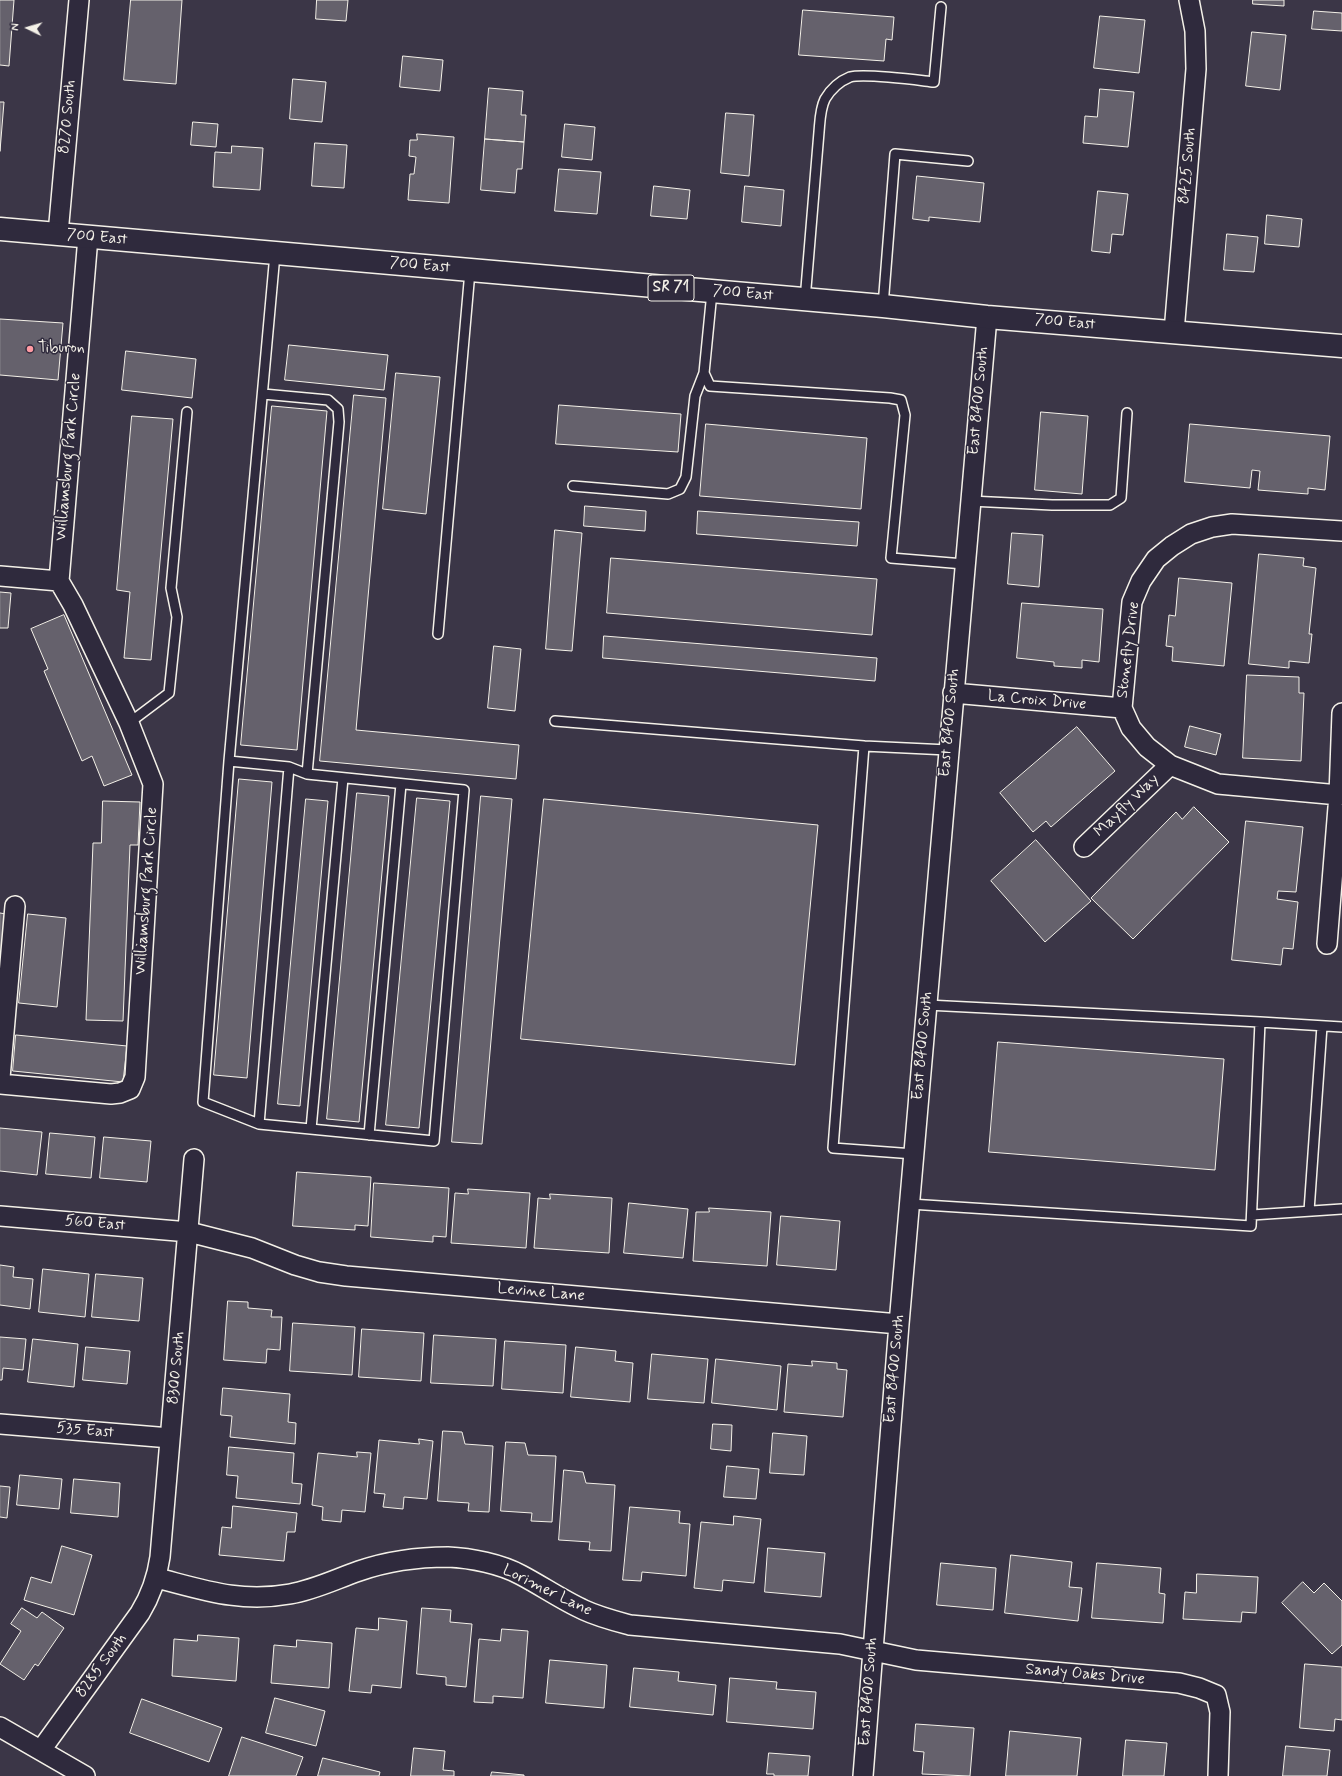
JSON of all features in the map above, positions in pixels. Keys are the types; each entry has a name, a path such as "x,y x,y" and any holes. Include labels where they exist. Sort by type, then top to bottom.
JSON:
{"main road":[{"name":"700 East","path":"0,229 883,306 987,317 1342,346"}],"street":[{"name":"8270 South","path":"58,234 79,0"},
{"name":"8425 South","path":"1174,332 1196,69 1195,31 1189,0"},
{"name":"Williamsburg Park Circle","path":"0,1084 111,1094 120,1093 130,1089 135,1077 154,784 129,723 59,581 88,237"},
{"name":"East 8400 South","path":"863,1776 899,1324 964,564 987,317"},
{"name":"Stonefly Drive","path":"1339,795 1218,784 1170,765 1147,747 1135,732 1122,708 1132,602 1141,581 1156,559 1172,546 1191,534 1212,527 1232,524 1342,531"},
{"path":"0,576 59,581"},
{"name":"La Croix Drive","path":"953,693 1122,708"},
{"path":"1327,944 1339,795 1342,713"},
{"name":"Mayfly Way","path":"1084,847 1170,765"},
{"path":"0,1078 15,906"},
{"name":"8300 South","path":"157,1578 189,1232 194,1159"},
{"name":"560 East","path":"0,1216 189,1232"},
{"name":"Levine Lane","path":"189,1232 252,1248 295,1265 319,1272 346,1276 899,1324"},
{"name":"535 East","path":"0,1424 170,1438"},
{"name":"Lorimer Lane","path":"157,1578 225,1596 259,1597 290,1594 322,1586 387,1562 417,1558 450,1557 485,1563 520,1574 585,1610 607,1619 630,1625 840,1644 872,1651"},
{"name":"8285 South","path":"41,1750 140,1613 150,1597 157,1578"},
{"name":"Sandy Oaks Drive","path":"872,1651 916,1660 1167,1682 1198,1688 1216,1695 1220,1712 1218,1776"},
{"path":"0,1727 85,1776"}],"lane":[{"path":"805,300 821,110 825,99 840,82 851,77 864,76 934,82 941,7"},
{"path":"883,306 895,154 968,161"},
{"path":"229,761 289,767 307,774 464,790 434,1141 259,1124 203,1102 229,761 275,254"},
{"path":"438,634 470,271"},
{"path":"573,486 668,494 680,489 686,476 695,396 704,373 712,292"},
{"path":"704,373 710,386 901,400 905,415 891,558 964,564"},
{"path":"263,394 328,400 338,409 339,422 307,774"},
{"path":"129,723 169,693 177,617 171,588 187,412"},
{"path":"970,501 1052,506 1110,505 1121,498 1127,412"},
{"path":"555,721 864,746 948,750"},
{"path":"864,746 833,1148 914,1154"},
{"path":"259,1124 289,767"},
{"path":"311,1129 343,778"},
{"path":"369,1135 401,784"},
{"path":"927,1005 1342,1027"},
{"path":"910,1204 1251,1226 1260,1022"},
{"path":"1309,1211 1322,1026"},
{"path":"1252,1215 1342,1209"}],"building":[{"path":"0,0 14,0 9,66 0,65"},
{"path":"131,0 182,0 176,84 124,80"},
{"path":"317,0 348,0 346,21 316,19"},
{"path":"1253,0 1284,0 1284,6 1253,4"},
{"path":"803,10 894,17 892,40 886,39 884,61 799,55"},
{"path":"1314,11 1342,13 1342,31 1312,29"},
{"path":"1100,16 1145,20 1139,73 1094,68"},
{"path":"1252,32 1286,35 1280,90 1246,86"},
{"path":"403,56 443,60 440,91 400,87"},
{"path":"293,79 326,82 322,122 290,119"},
{"path":"489,88 523,91 521,115 526,115 524,142 485,139"},
{"path":"1100,89 1134,92 1128,147 1083,143 1085,116 1097,117"},
{"path":"0,102 4,102 0,151"},
{"path":"726,113 754,115 749,176 721,173"},
{"path":"193,122 218,124 216,147 191,145"},
{"path":"565,124 595,127 592,160 562,157"},
{"path":"417,134 454,137 449,203 408,200 410,174 414,174 416,157 409,156 410,140 417,140"},
{"path":"485,139 524,142 522,169 517,169 515,193 481,190"},
{"path":"315,143 347,145 344,188 312,186"},
{"path":"232,146 263,148 260,190 213,187 215,152 231,153"},
{"path":"559,169 601,172 597,214 555,211"},
{"path":"917,176 984,183 980,222 929,217 929,221 913,219"},
{"path":"654,186 690,190 687,219 651,216"},
{"path":"745,186 784,190 781,226 742,222"},
{"path":"1098,191 1128,194 1123,235 1112,234 1110,253 1092,251"},
{"path":"1267,215 1302,219 1299,247 1265,244"},
{"path":"1227,234 1258,237 1254,272 1224,270"},
{"name":"Tiburon","path":"0,319 63,323 58,380 0,375"},
{"path":"289,345 388,355 384,390 285,380"},
{"path":"126,351 196,359 192,398 122,390"},
{"path":"396,373 440,377 426,514 383,509"},
{"path":"354,395 386,398 356,730 519,745 516,779 320,761"},
{"path":"559,405 681,414 678,452 556,444"},
{"path":"272,406 327,411 297,750 241,745"},
{"path":"1041,412 1088,416 1082,494 1035,490"},
{"path":"132,416 173,419 151,660 124,658 130,592 117,590"},
{"path":"706,424 867,438 861,509 700,496"},
{"path":"1190,424 1330,436 1325,490 1308,488 1308,494 1258,490 1260,471 1252,470 1250,488 1185,482"},
{"path":"585,506 646,511 645,531 584,526"},
{"path":"698,511 859,522 857,546 697,534"},
{"path":"555,530 582,533 572,651 546,649"},
{"path":"1012,533 1043,535 1039,587 1008,584"},
{"path":"1259,554 1304,558 1303,566 1316,568 1309,634 1312,634 1309,663 1289,661 1289,668 1249,664"},
{"path":"611,558 877,579 872,635 607,613"},
{"path":"1179,578 1232,583 1224,666 1172,661 1173,647 1166,646 1169,615 1175,616"},
{"path":"0,592 11,593 8,628 0,628"},
{"path":"1022,603 1103,609 1099,662 1082,660 1082,668 1054,666 1054,662 1017,658"},
{"path":"64,615 132,775 104,786 92,756 82,761 44,671 48,669 31,629"},
{"path":"604,636 877,658 875,681 603,658"},
{"path":"494,646 521,649 515,711 488,708"},
{"path":"1247,675 1299,677 1299,693 1304,693 1301,761 1243,758"},
{"path":"1190,726 1221,734 1216,755 1185,747"},
{"path":"1077,727 1115,771 1051,827 1046,821 1033,832 1000,793"},
{"path":"239,779 272,782 247,1078 214,1075"},
{"path":"357,793 389,796 359,1122 327,1119"},
{"path":"481,796 512,799 482,1144 452,1142"},
{"path":"417,798 450,801 419,1128 386,1125"},
{"path":"306,799 328,801 300,1106 278,1104"},
{"path":"544,799 818,825 795,1065 521,1039"},
{"path":"103,801 140,802 138,845 130,845 123,1021 86,1020 93,843 101,843"},
{"path":"1194,807 1229,842 1133,939 1091,898 1176,812 1182,819"},
{"path":"1246,821 1303,827 1296,892 1278,891 1277,899 1298,902 1293,949 1283,948 1281,965 1232,960"},
{"path":"1036,840 1091,901 1045,942 991,881"},
{"path":"0,913 6,914 1,964 0,964"},
{"path":"28,914 66,918 57,1007 19,1003"},
{"path":"16,1035 127,1046 123,1082 13,1071"},
{"path":"998,1042 1224,1059 1215,1170 989,1152"},
{"path":"0,1128 42,1132 37,1175 0,1171"},
{"path":"50,1133 95,1137 91,1178 46,1174"},
{"path":"104,1137 151,1141 147,1182 100,1178"},
{"path":"297,1172 371,1177 368,1226 355,1225 355,1230 293,1226"},
{"path":"374,1183 449,1188 446,1237 433,1236 433,1242 371,1237"},
{"path":"468,1189 530,1193 526,1248 451,1243 455,1193 468,1194"},
{"path":"550,1194 612,1198 609,1253 534,1248 538,1198 550,1199"},
{"path":"629,1203 688,1209 683,1258 624,1253"},
{"path":"709,1208 771,1212 767,1266 693,1261 696,1212 709,1212"},
{"path":"781,1216 840,1221 836,1270 777,1265"},
{"path":"0,1265 14,1267 13,1277 33,1279 30,1309 0,1305"},
{"path":"43,1269 89,1274 85,1317 39,1312"},
{"path":"96,1274 143,1278 139,1321 92,1317"},
{"path":"228,1301 248,1302 248,1308 272,1310 271,1317 282,1317 280,1350 267,1349 266,1363 224,1360"},
{"path":"293,1323 355,1327 352,1375 290,1371"},
{"path":"362,1329 424,1333 421,1381 359,1377"},
{"path":"434,1335 496,1339 493,1386 431,1383"},
{"path":"0,1337 26,1339 23,1370 3,1368 2,1380 0,1380"},
{"path":"33,1339 78,1344 74,1387 28,1382"},
{"path":"505,1341 566,1345 563,1393 502,1389"},
{"path":"86,1347 130,1351 127,1384 83,1380"},
{"path":"576,1347 616,1351 615,1361 633,1363 630,1402 571,1397"},
{"path":"652,1354 708,1359 704,1403 648,1399"},
{"path":"716,1359 781,1366 777,1410 712,1403"},
{"path":"812,1361 837,1363 837,1369 847,1370 843,1417 784,1412 788,1364 812,1366"},
{"path":"223,1388 290,1394 288,1422 296,1423 295,1444 230,1437 232,1416 221,1415"},
{"path":"713,1424 732,1425 731,1451 711,1449"},
{"path":"443,1431 462,1432 465,1444 493,1446 489,1512 468,1511 469,1503 438,1501"},
{"path":"773,1433 807,1436 804,1475 770,1473"},
{"path":"419,1439 433,1441 427,1499 404,1497 403,1509 383,1507 385,1494 374,1493 379,1440 419,1444"},
{"path":"506,1442 525,1443 528,1455 556,1456 552,1522 531,1521 532,1513 501,1511"},
{"path":"229,1447 294,1453 292,1483 302,1484 300,1504 236,1498 238,1476 227,1475"},
{"path":"357,1452 371,1453 365,1512 342,1510 341,1522 322,1520 323,1507 312,1505 318,1453 357,1457"},
{"path":"727,1466 759,1469 756,1499 724,1497"},
{"path":"564,1470 583,1472 586,1483 615,1485 611,1551 589,1550 590,1542 559,1540"},
{"path":"20,1475 62,1479 59,1509 17,1505"},
{"path":"74,1479 120,1483 118,1517 71,1513"},
{"path":"0,1486 10,1487 7,1518 0,1517"},
{"path":"233,1506 297,1513 295,1532 287,1532 284,1561 219,1555 222,1527 231,1528"},
{"path":"630,1507 680,1511 679,1523 690,1524 686,1576 642,1572 641,1581 623,1580"},
{"path":"734,1516 761,1519 754,1583 723,1580 722,1591 694,1588 701,1522 733,1525"},
{"path":"62,1546 92,1555 74,1615 24,1600 31,1577 51,1583"},
{"path":"768,1548 825,1553 821,1597 765,1592"},
{"path":"1011,1555 1072,1562 1069,1587 1082,1588 1078,1621 1005,1613"},
{"path":"941,1563 996,1568 993,1610 937,1605"},
{"path":"1097,1563 1161,1568 1159,1593 1165,1594 1163,1623 1092,1618"},
{"path":"1197,1574 1258,1577 1256,1613 1242,1612 1241,1622 1183,1619 1185,1592 1196,1593"},
{"path":"1303,1582 1314,1593 1324,1583 1342,1601 1342,1645 1332,1654 1282,1603"},
{"path":"22,1608 37,1618 42,1612 64,1628 38,1666 35,1664 24,1680 0,1664 21,1631 11,1624"},
{"path":"422,1608 451,1610 450,1622 472,1624 466,1687 446,1685 446,1677 417,1674"},
{"path":"379,1618 407,1621 401,1688 372,1685 371,1693 349,1691 356,1628 378,1630"},
{"path":"502,1629 528,1631 523,1698 493,1696 493,1703 474,1702 479,1639 500,1641"},
{"path":"198,1635 239,1638 236,1681 172,1676 174,1639 197,1641"},
{"path":"297,1640 332,1643 329,1688 271,1683 274,1645 296,1647"},
{"path":"550,1660 607,1665 604,1708 546,1703"},
{"path":"1305,1664 1342,1667 1342,1720 1335,1719 1334,1731 1300,1728"},
{"path":"634,1668 679,1672 678,1681 716,1685 713,1715 630,1707"},
{"path":"730,1678 777,1682 776,1689 816,1692 813,1729 727,1722"},
{"path":"275,1698 325,1711 316,1746 266,1733"},
{"path":"142,1699 222,1728 209,1762 130,1733"},
{"path":"916,1724 974,1728 970,1776 922,1774 924,1752 914,1751"},
{"path":"1010,1731 1081,1738 1077,1776 1006,1776"},
{"path":"242,1737 303,1757 296,1776 229,1776"},
{"path":"1126,1740 1167,1743 1164,1776 1123,1776"},
{"path":"1286,1746 1330,1750 1327,1776 1283,1776"},
{"path":"414,1748 445,1751 443,1770 454,1771 454,1776 411,1776"},
{"path":"769,1753 810,1756 808,1776 774,1776 774,1774 767,1774"},
{"path":"323,1758 380,1772 379,1776 318,1776"},
{"path":"492,1772 524,1775 524,1776 491,1776"}],"place":[{"name":"Tiburon","path":"30,349"}]}
